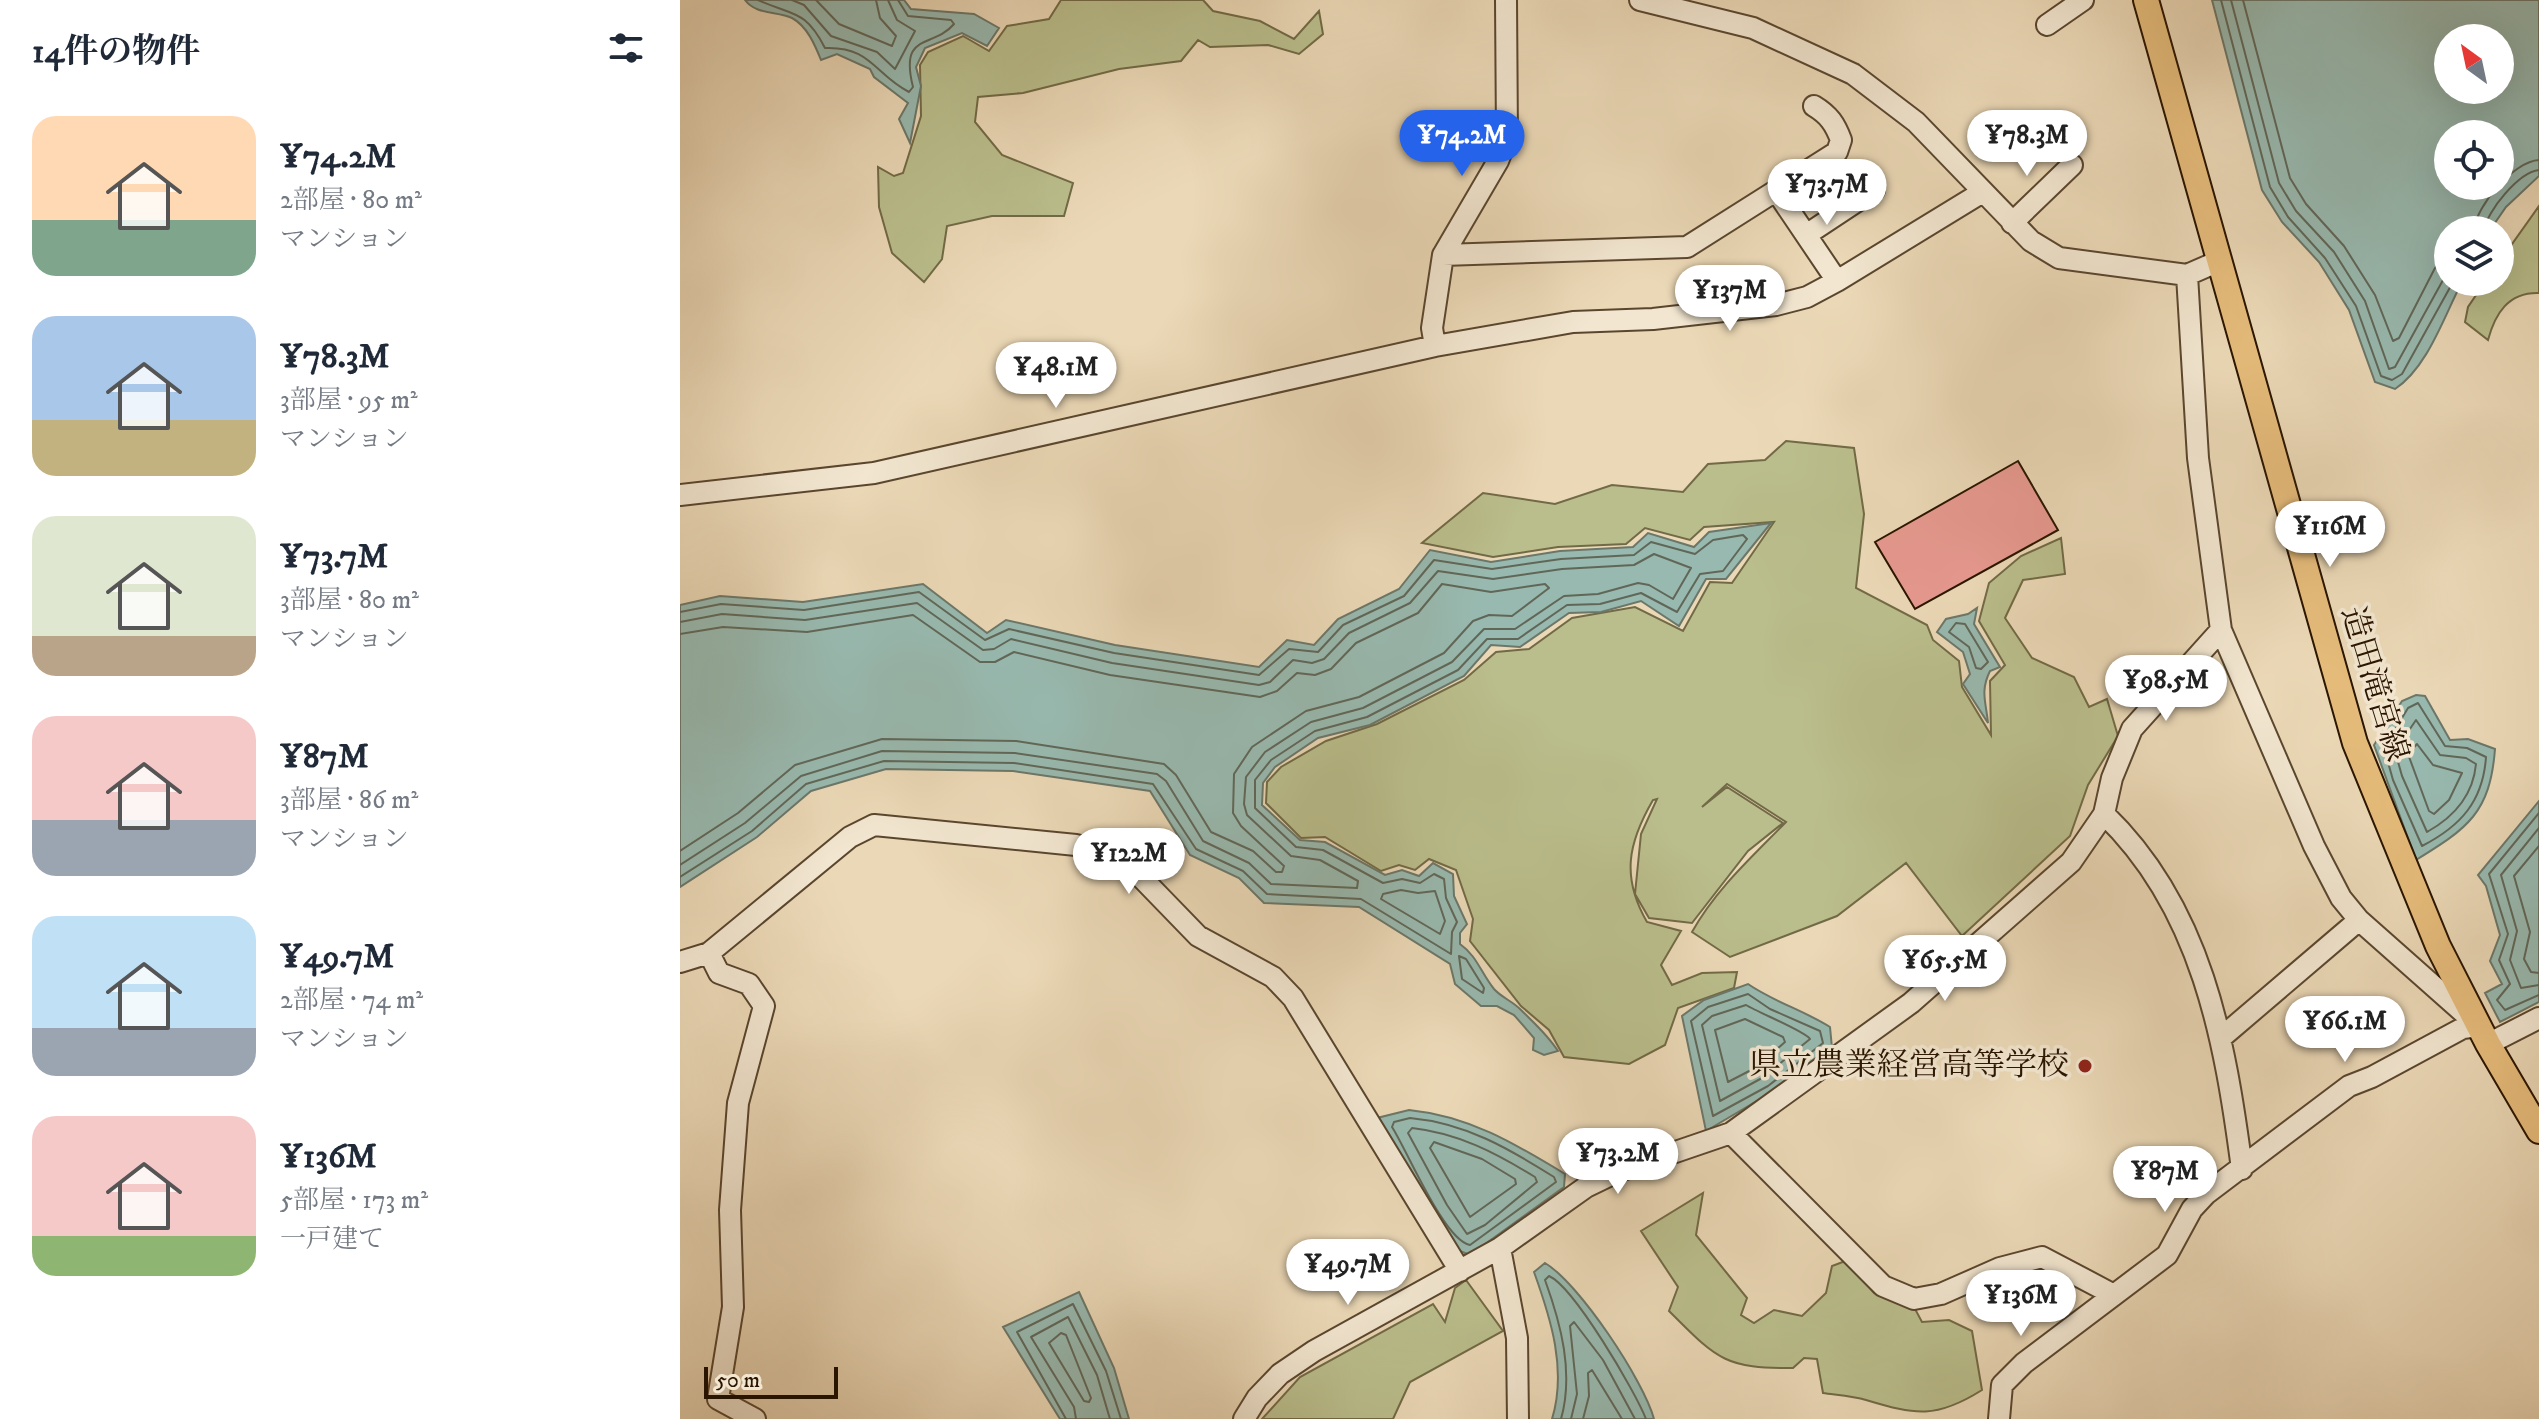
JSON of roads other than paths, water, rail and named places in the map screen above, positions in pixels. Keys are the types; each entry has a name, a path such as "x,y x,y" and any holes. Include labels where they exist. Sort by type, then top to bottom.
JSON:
{"main road":[{"name":"造田滝宮線","path":"2150,5 2355,743 2432,933 2484,1035 2539,1131"}],"street":[{"path":"1435,346 1432,328 1443,255 1498,161 1507,138 1506,0"},
{"path":"1640,0 1753,28 1853,74 1916,122 2012,223 2031,241 2059,258 2187,275 2219,261"},
{"path":"2047,25 2083,0"},
{"path":"1443,255 1687,247 1837,152 1841,140 1837,130 1829,115 1814,106"},
{"path":"2012,223 2072,165"},
{"path":"1806,235 1874,190"},
{"path":"680,495 874,473 1435,346 1573,322 1653,319 1776,305 1807,297 1837,281 1981,193"},
{"path":"1781,198 1837,281"},
{"path":"2187,275 2198,458 2221,630 2314,846 2341,898 2359,920 2484,1035"},
{"path":"1244,1419 1257,1398 1291,1366 1500,1248 1586,1187 1617,1172 1731,1133 1911,1003 2071,862 2104,814 2112,778 2132,729 2221,630"},
{"path":"2104,814 2155,871 2180,917 2222,1037 2242,1169"},
{"path":"680,962 709,953 850,837 874,825 1076,845 1105,854 1135,871 1198,936 1273,977 1293,998 1460,1271"},
{"path":"2222,1037 2359,920"},
{"path":"709,953 719,973 749,984 764,1006 738,1103 730,1210 733,1307 718,1399 755,1419"},
{"path":"1999,1419 2002,1385 2024,1363 2167,1255 2192,1209 2206,1194 2349,1086 2372,1077 2463,1028 2484,1035 2539,1018"},
{"path":"1731,1133 1883,1286 1914,1299 1941,1294 2000,1268 2042,1257 2114,1295"},
{"path":"1500,1248 1517,1338 1518,1419"}],"water":[{"path":"745,0 904,0 911,9 974,14 999,28 987,46 962,33 925,48 916,67 921,86 910,143 899,119 908,103 874,77 870,69 837,54 821,60 810,36 797,21 755,8"},
{"path":"2212,0 2539,0 2539,176 2514,199 2514,120 2434,120 2434,200 2513,200 2500,216 2434,216 2434,296 2455,296 2417,368 2395,389 2375,382 2349,310 2319,262 2282,222 2262,190"},
{"path":"1771,523 1726,579 1706,579 1679,626 1641,601 1601,612 1569,613 1520,647 1491,645 1464,676 1370,725 1318,738 1275,767 1263,783 1262,805 1300,840 1325,842 1385,875 1402,870 1419,876 1433,863 1453,874 1454,896 1467,924 1460,933 1460,944 1475,959 1494,989 1520,1009 1558,1051 1544,1055 1533,1050 1534,1038 1514,1015 1497,1006 1481,1006 1455,984 1450,964 1359,907 1264,903 1239,878 1190,855 1150,791 1013,771 886,769 811,791 757,837 680,887 680,605 720,596 803,602 923,584 987,633 1006,620 1115,645 1259,667 1287,640 1314,645 1338,619 1399,589 1430,550 1491,562 1560,551 1633,547 1648,533 1694,547 1709,532"},
{"path":"1977,608 1974,624 2000,667 1990,671 1985,685 1988,723 1963,684 1970,674 1963,652 1937,632 1946,619 1968,614"},
{"path":"2416,695 2425,696 2450,740 2468,739 2495,749 2482,804 2463,828 2416,860 2374,745 2402,701"},
{"path":"2539,801 2539,1002 2500,1022 2485,993 2502,984 2490,961 2500,935 2486,886 2478,875"},
{"path":"1748,984 1830,1027 1832,1048 1772,1092 1706,1131 1682,1016 1704,1000"},
{"path":"1409,1110 1452,1118 1509,1142 1565,1174 1564,1187 1470,1255 1455,1249 1377,1118"},
{"path":"1545,1263 1575,1290 1592,1311 1638,1381 1654,1419 1552,1419 1558,1382 1555,1345 1534,1272"},
{"path":"1079,1292 1114,1368 1129,1419 1060,1419 1003,1327"}],"place":[{"name":"県立農業経営高等学校","path":"2085,1066"}]}
